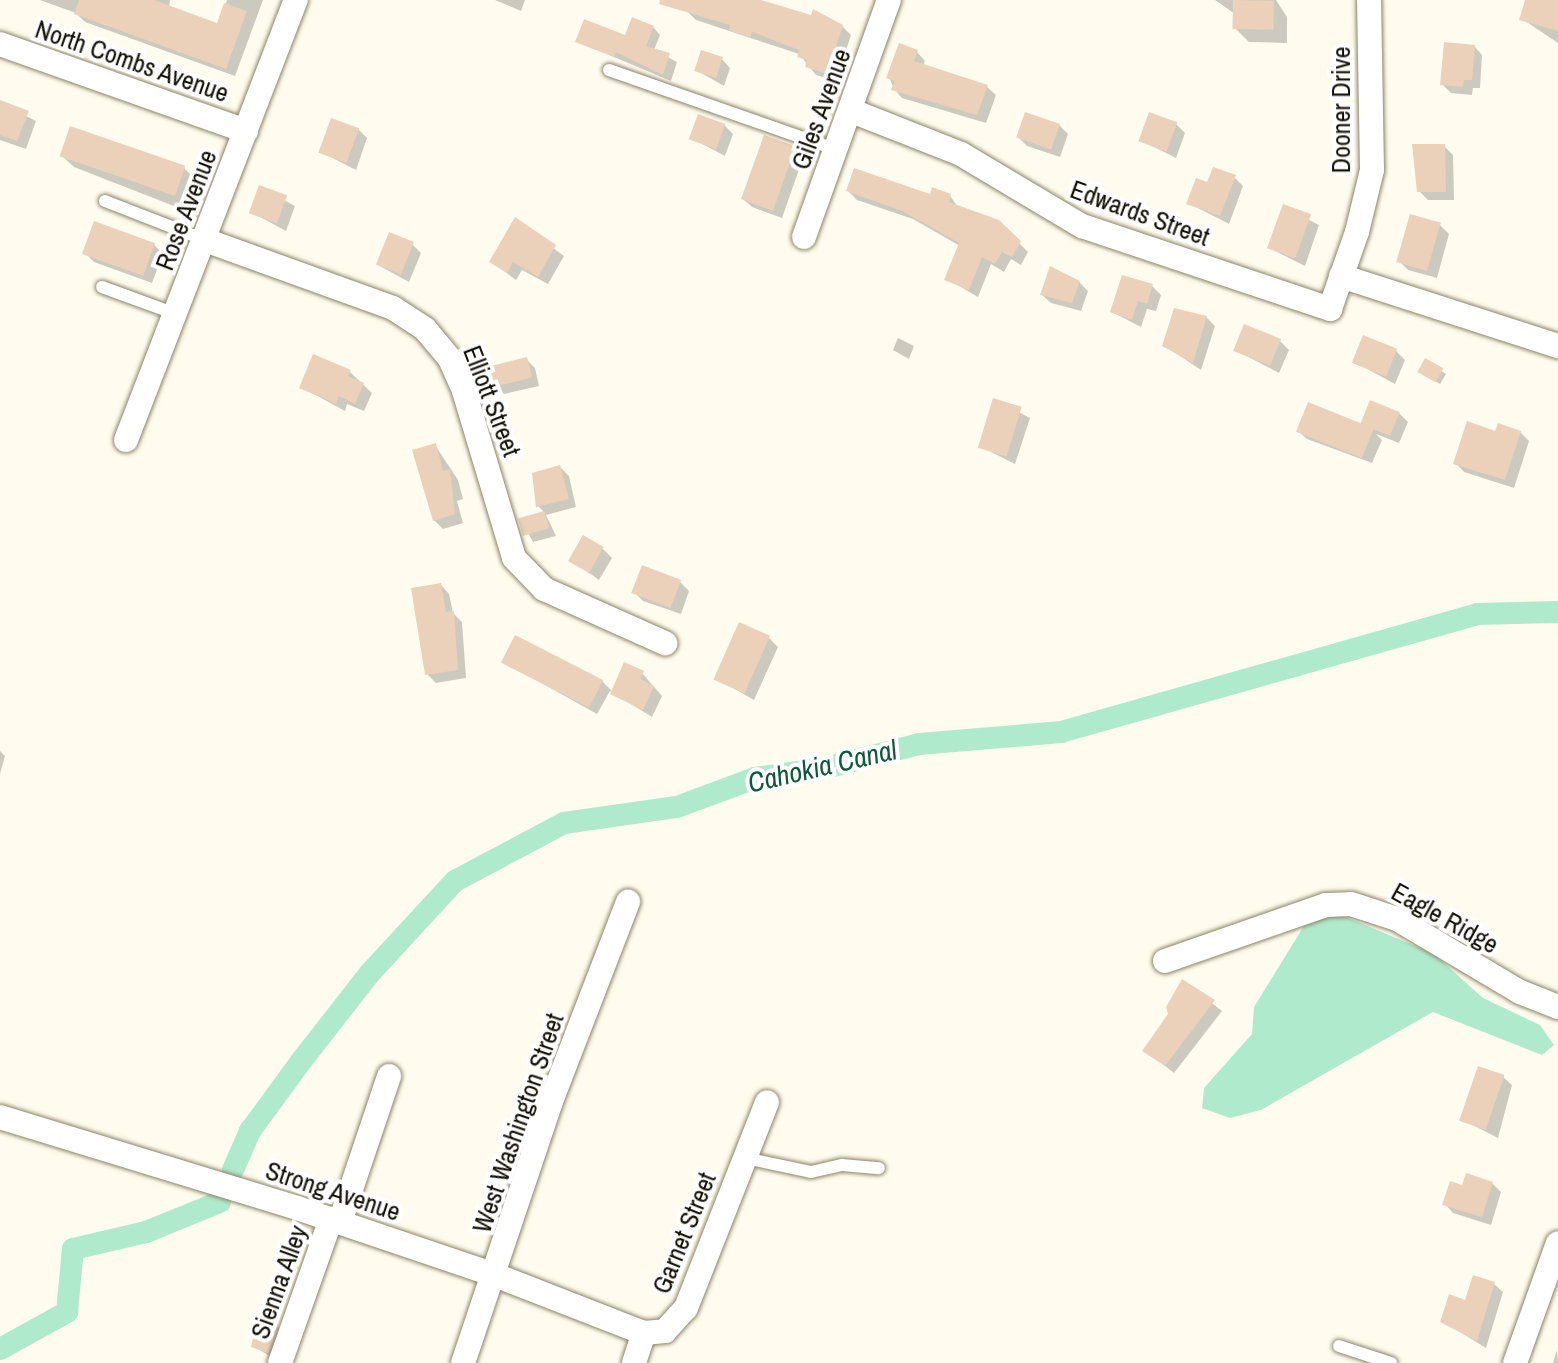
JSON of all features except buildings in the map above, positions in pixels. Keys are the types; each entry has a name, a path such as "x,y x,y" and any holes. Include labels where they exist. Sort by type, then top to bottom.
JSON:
{"street":[{"name":"Rose Avenue","path":"126,440 296,0"},
{"name":"Giles Avenue","path":"804,237 852,111 889,0"},
{"name":"Dooner Drive","path":"1330,309 1372,170 1369,0"},
{"name":"North Combs Avenue","path":"0,44 246,131"},
{"name":"Edwards Street","path":"852,111 961,154 1082,226 1330,309"},
{"name":"Elliott Street","path":"205,240 393,308 425,329 450,359 464,391 514,558 544,589 665,643"},
{"path":"1341,276 1558,346"},
{"name":"West Washington Street","path":"463,1363 550,1104 628,902"},
{"name":"Eagle Ridge","path":"1165,961 1326,905 1351,904 1397,919 1520,992 1558,1007"},
{"name":"Sienna Alley","path":"280,1363 389,1076"},
{"name":"Garnet Street","path":"644,1333 665,1331 686,1308 767,1102"},
{"name":"Strong Avenue","path":"0,1117 336,1221 495,1275 644,1333"},
{"path":"1515,1363 1558,1243"},
{"path":"634,1363 644,1333"}],"lane":[{"path":"609,70 837,150"},
{"path":"105,201 205,240"},
{"path":"102,287 176,314"},
{"path":"745,1158 811,1172 842,1165 879,1168"},
{"path":"1339,1346 1391,1363"}],"shaded area":[{"path":"1339,914 1434,954 1483,998 1540,1025 1554,1045 1542,1055 1433,1012 1261,1110 1230,1118 1202,1108 1204,1088 1252,1034 1254,1007 1307,921"}],"waterway":[{"name":"Cahokia Canal","path":"233,1170 250,1131 302,1060 370,973 455,881 564,823 677,807 755,778 825,768 919,744 1061,732 1477,614 1558,612"},
{"name":"Cahokia Canal","path":"0,1349 67,1312 73,1249 146,1232 220,1202"}]}
